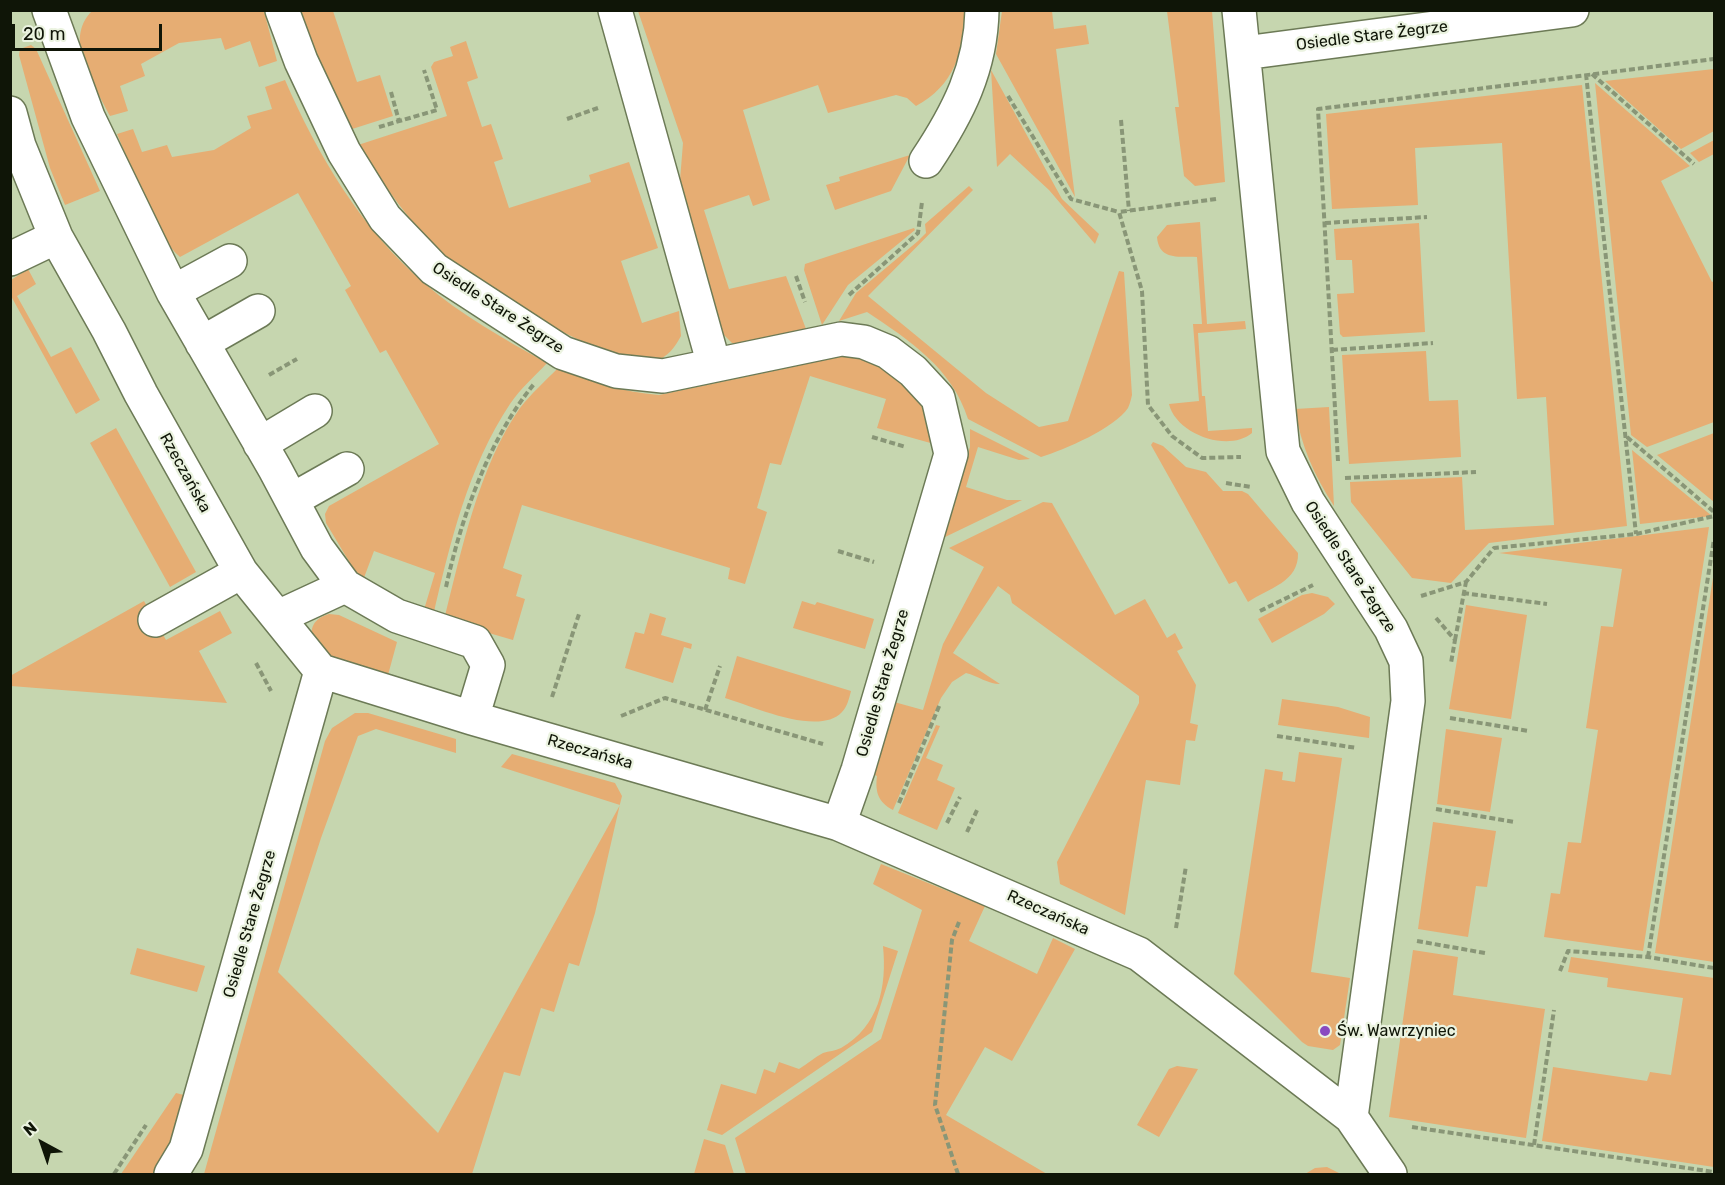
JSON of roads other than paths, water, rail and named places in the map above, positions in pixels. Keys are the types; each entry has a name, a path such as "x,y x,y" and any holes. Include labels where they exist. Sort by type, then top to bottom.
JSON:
{"street":[{"path":"49,10 88,117 173,292 317,548 345,586 397,616 475,642 488,664 472,718"},
{"name":"Osiedle Stare Żegrze","path":"282,10 301,61 338,139 385,218 434,269 563,353 616,371 663,376 841,339 864,342 888,352 913,371 938,398 951,454 858,770 838,824"},
{"path":"615,10 714,365"},
{"path":"926,161 949,127 969,87 979,46 982,10"},
{"name":"Osiedle Stare Żegrze","path":"1239,10 1283,451 1308,502 1391,628 1406,661 1408,702 1352,1117"},
{"name":"Osiedle Stare Żegrze","path":"1244,53 1572,10"},
{"name":"Rzeczańska","path":"10,113 19,146 56,237 241,572 321,671 472,718 838,824 1139,954 1352,1117 1390,1174"},
{"path":"10,259 56,237"},
{"path":"173,292 230,261"},
{"path":"202,343 258,311"},
{"path":"260,444 315,411"},
{"path":"292,500 347,469"},
{"path":"155,620 241,572"},
{"path":"278,617 345,586"},
{"name":"Osiedle Stare Żegrze","path":"171,1174 186,1149 321,671"}],"place":[{"name":"Św. Wawrzyniec","path":"1325,1031"}]}
